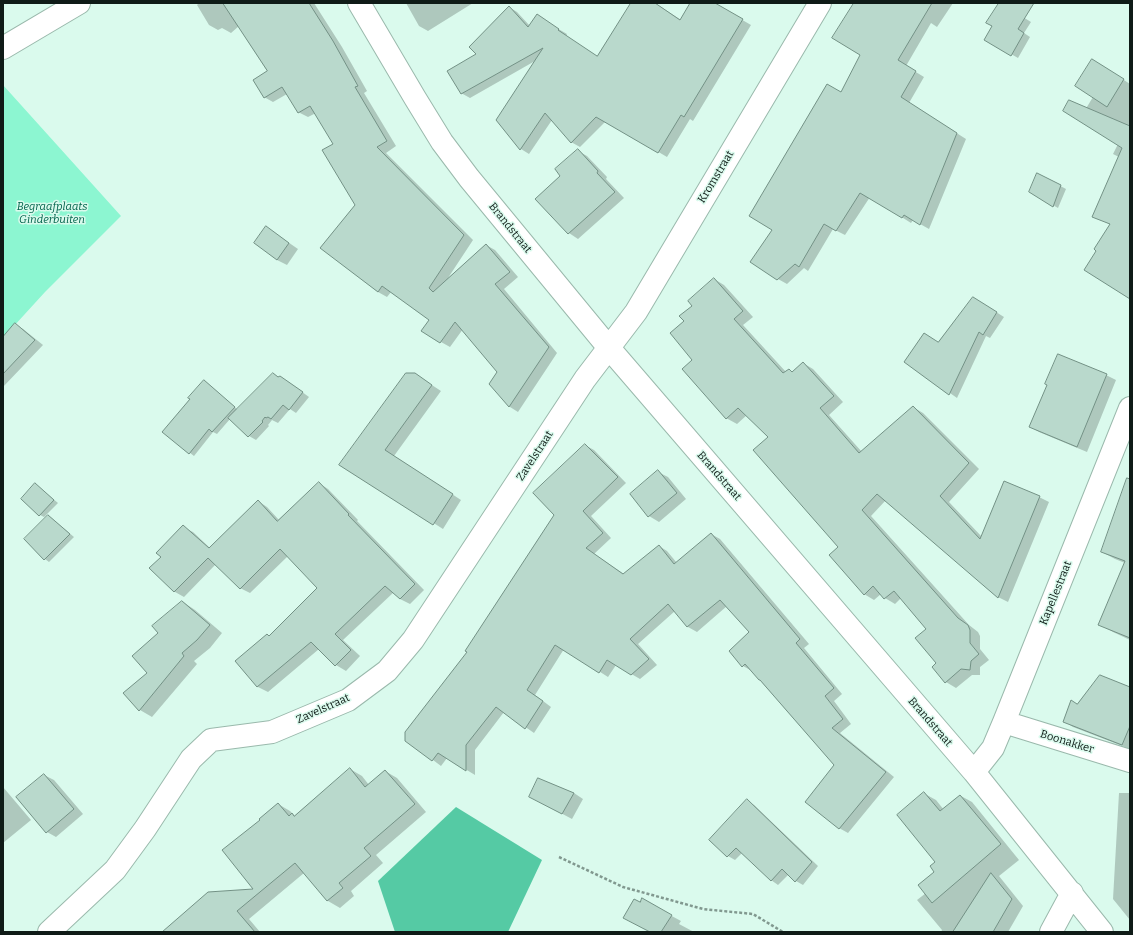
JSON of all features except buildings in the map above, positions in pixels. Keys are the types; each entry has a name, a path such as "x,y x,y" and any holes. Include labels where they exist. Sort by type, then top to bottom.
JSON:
{"street":[{"path":"3,48 80,3"},
{"name":"Brandstraat","path":"359,3 442,142 474,184 609,348 974,772 1102,932"},
{"name":"Kromstraat","path":"609,348 636,312 820,3"},
{"name":"Zavelstraat","path":"49,932 115,870 145,829 191,759 211,740 272,732 348,700 387,671 414,640 585,379 609,348"},
{"name":"Kapellestraat","path":"974,772 993,748 1129,415"},
{"name":"Boonakker","path":"1004,722 1130,761"},
{"path":"1051,932 1072,893"}],"path":[{"path":"559,857 623,887 703,909 753,914 783,932"}],"green space":[{"name":"Begraafplaats Ginderbuiten","path":"3,85 121,216 45,292 3,338"},
{"path":"456,807 542,860 508,932 395,932 378,881"}]}
